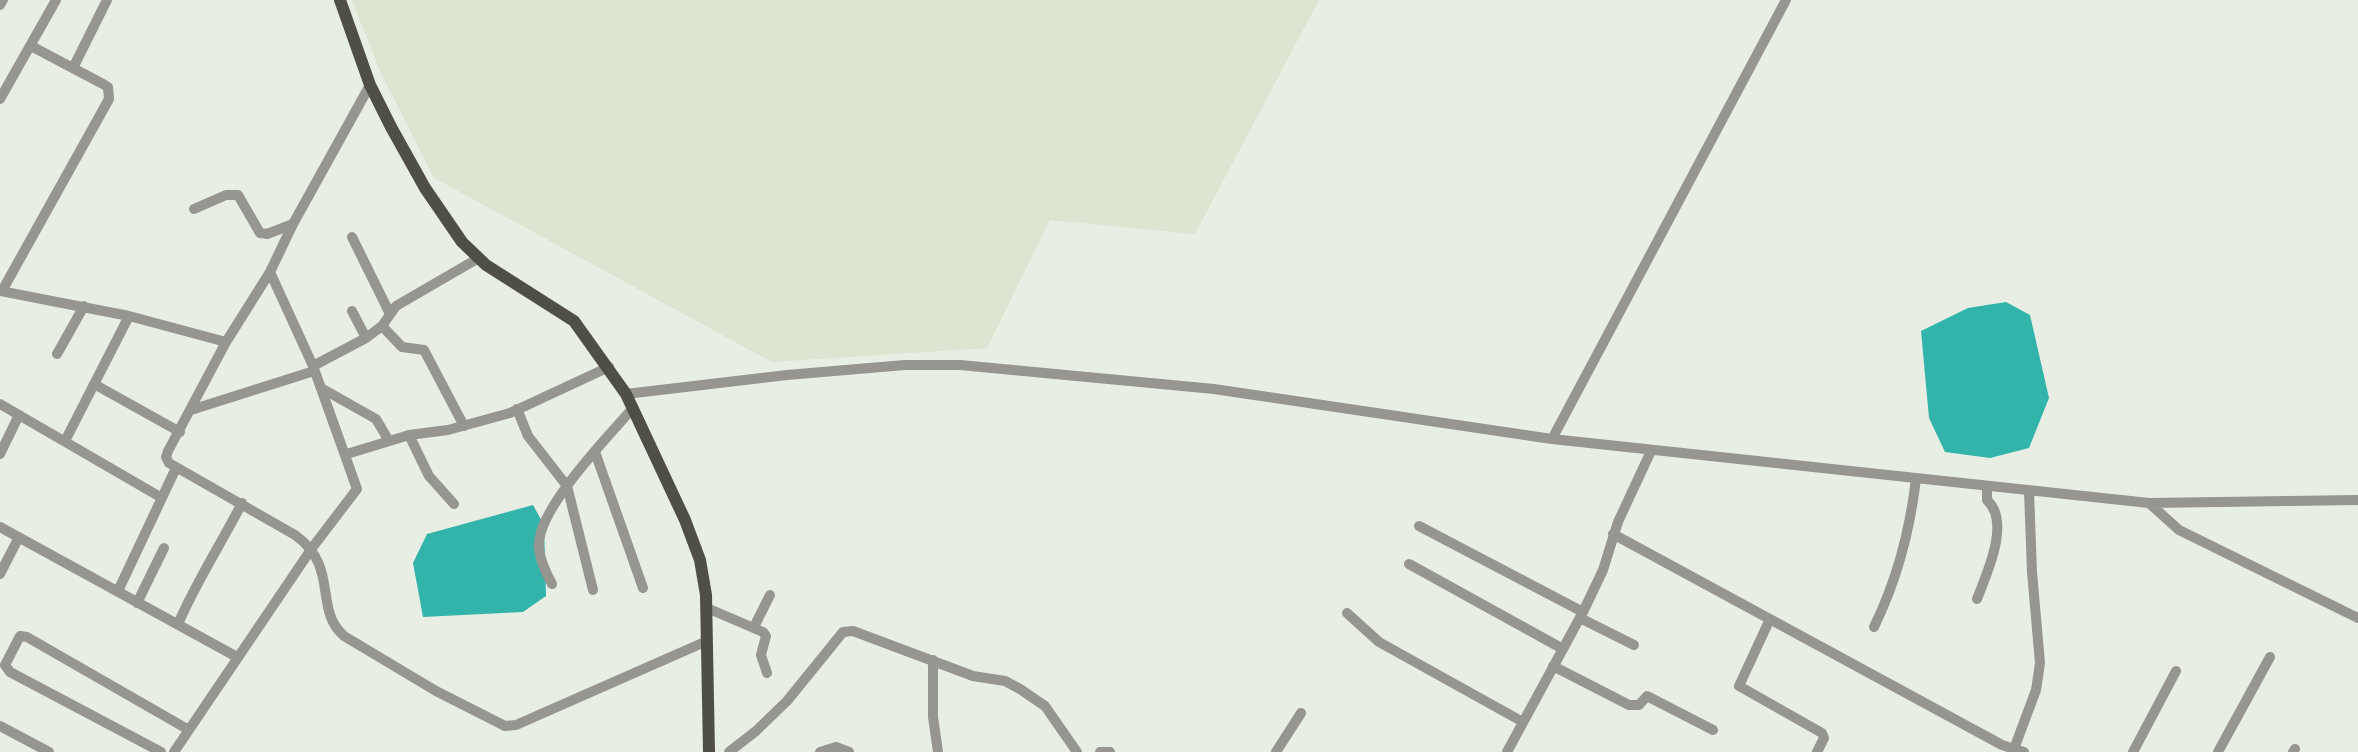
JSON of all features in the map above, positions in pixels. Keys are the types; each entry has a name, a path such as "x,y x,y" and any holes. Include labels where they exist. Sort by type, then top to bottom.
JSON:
{"main road":[{"path":"340,0 370,85 425,187 477,258 574,321 610,367 626,394 692,537 705,584 709,752"}],"street":[{"path":"0,5 3,0"},
{"path":"0,99 56,0"},
{"path":"73,68 107,0"},
{"path":"1552,439 1786,0"},
{"path":"31,46 108,87 109,99 1,291 129,316 226,342"},
{"path":"370,85 293,224 270,272 226,342 166,457 176,468 242,503 312,548 320,560 330,617 336,629 391,665 505,726 527,721 707,641"},
{"path":"194,209 226,195 238,195 260,233 267,234 293,224"},
{"path":"352,237 389,312"},
{"path":"191,410 314,368 366,338 382,326 389,312 477,258"},
{"path":"174,752 312,548 357,489 347,454 314,368 270,272"},
{"path":"57,354 84,306"},
{"path":"352,311 366,338"},
{"path":"65,441 129,316"},
{"path":"382,326 402,347 424,350 464,426"},
{"path":"626,394 800,374 905,365 960,365 1214,389 1651,451 2149,503 2358,500"},
{"path":"347,454 409,435 464,426 517,409 610,367"},
{"path":"94,384 180,432"},
{"path":"321,388 376,419 389,441"},
{"path":"0,404 162,498"},
{"path":"517,409 528,436 567,486 593,590"},
{"path":"552,584 538,548 544,525 567,486 632,409"},
{"path":"0,454 19,415"},
{"path":"409,435 429,476 454,504"},
{"path":"1507,752 1603,570 1613,534 1651,451"},
{"path":"595,452 643,588"},
{"path":"118,591 176,468"},
{"path":"1874,627 1891,587 1910,525 1916,479"},
{"path":"1977,599 1993,551 1997,518 1996,509 1987,500 1987,486"},
{"path":"1613,534 2019,751 2036,690 2040,663 2029,491"},
{"path":"178,624 191,592 203,577 242,503"},
{"path":"2149,503 2179,530 2358,618"},
{"path":"1419,526 1634,645"},
{"path":"0,527 237,657"},
{"path":"0,574 19,537"},
{"path":"136,603 164,548"},
{"path":"1409,564 1563,649"},
{"path":"754,627 770,595"},
{"path":"707,608 754,627 766,636 761,655 767,673"},
{"path":"1347,613 1379,642 1523,722"},
{"path":"1770,619 1739,686 1822,733 1824,738 1816,752"},
{"path":"729,752 787,701 843,632 853,631 973,676 1005,681 1020,689 1045,706 1077,752"},
{"path":"161,752 10,672 5,665 16,641 20,636 27,637 189,730"},
{"path":"2218,752 2270,657"},
{"path":"933,660 933,717 938,752"},
{"path":"1553,666 1629,705 1639,705 1647,696 1713,730"},
{"path":"2133,752 2176,671"},
{"path":"1278,751 1301,713"},
{"path":"0,726 50,752"},
{"path":"820,752 836,747 849,752"},
{"path":"1100,752 1110,752"}],"shaded area":[{"path":"352,0 1319,0 1195,234 1050,220 987,348 772,362 434,178 380,71"}],"water":[{"path":"2006,302 2030,315 2049,398 2029,448 1990,458 1945,452 1929,418 1921,331 1968,308"},
{"path":"533,505 544,525 546,596 523,612 423,617 413,563 427,534"}]}
